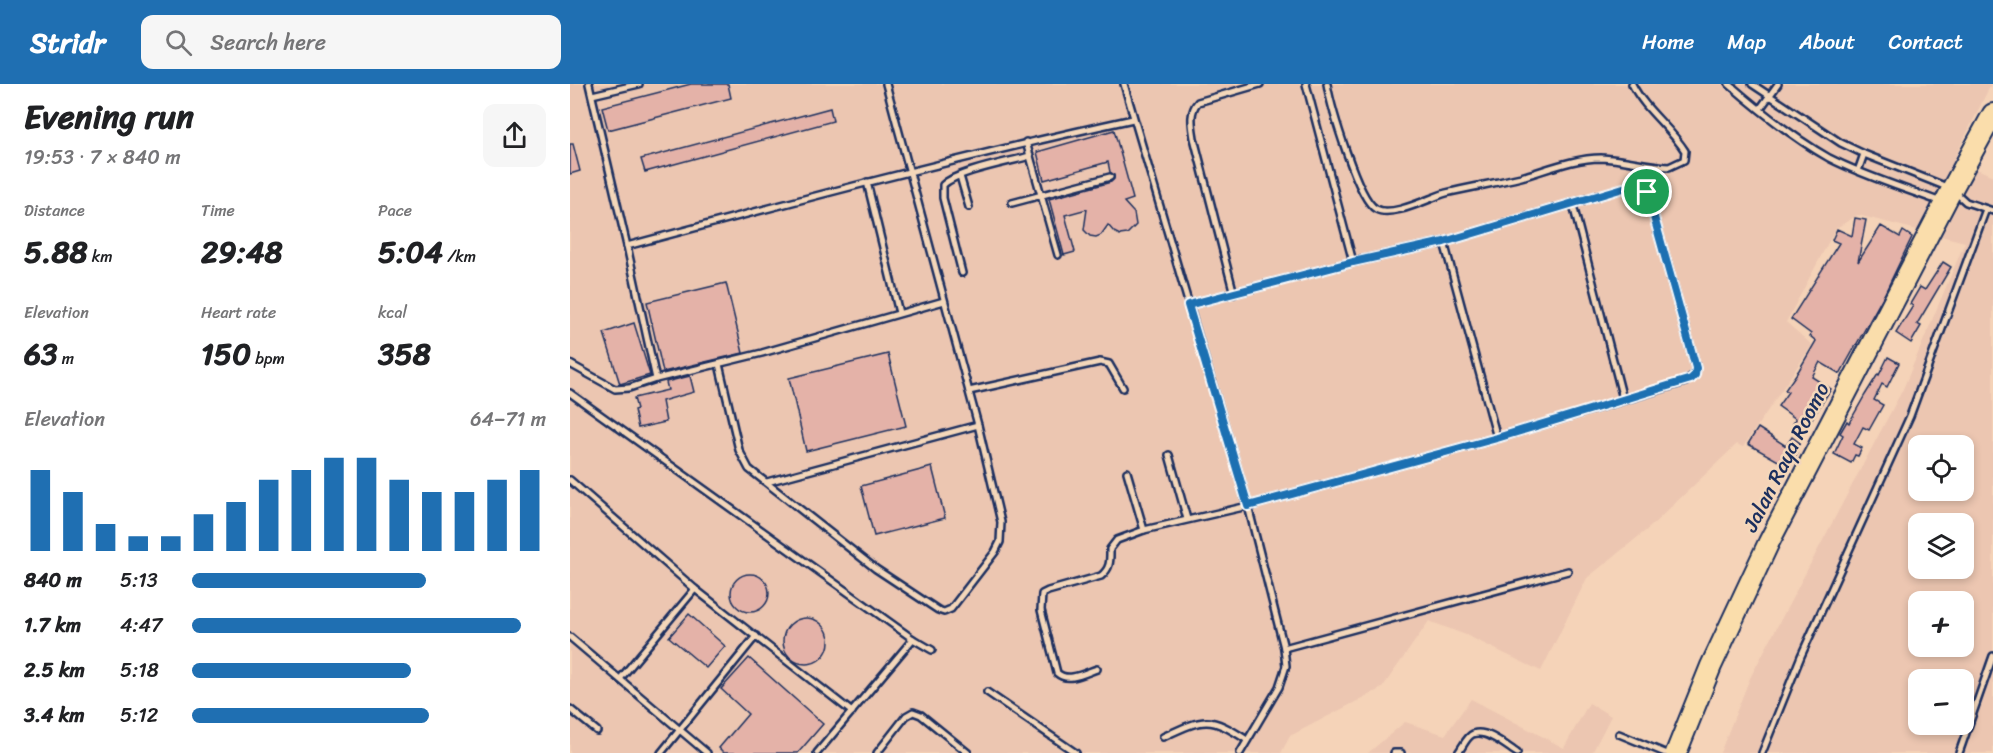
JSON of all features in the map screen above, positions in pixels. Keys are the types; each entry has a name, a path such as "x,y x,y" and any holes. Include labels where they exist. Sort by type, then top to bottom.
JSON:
{"highway":[{"name":"Jalan Raya Roomo","path":"1676,753 1711,666 1769,542 1954,198 1993,114"}],"lane":[{"path":"589,84 656,379"},
{"path":"592,95 639,84"},
{"path":"719,364 743,461 749,469 876,569 938,610 948,612 959,601 995,552 1000,542 1001,522 978,425 886,84"},
{"path":"1124,84 1248,506 1284,648 1286,666 1279,687 1240,753"},
{"path":"1234,294 1194,138 1192,115 1193,108 1198,102 1260,84"},
{"path":"1306,84 1353,262"},
{"path":"1327,84 1334,115 1354,174 1367,202 1377,210 1394,211 1444,194 1579,161 1600,158 1669,167 1684,160 1685,151 1679,142 1632,84"},
{"path":"1729,84 1828,157 1858,171 1993,211"},
{"path":"1752,84 1841,143 1954,198"},
{"path":"1760,109 1778,84"},
{"path":"627,246 910,171 1026,142 1133,119"},
{"path":"1026,142 1058,255"},
{"path":"1858,171 1864,154"},
{"path":"962,273 942,190 943,185 948,180 960,176 1030,156"},
{"path":"960,176 969,207"},
{"path":"1012,203 1110,177"},
{"path":"867,182 899,313"},
{"path":"1097,669 1068,678 1061,677 1057,673 1040,599 1047,591 1101,576 1110,565 1110,549 1117,540 1144,530 1248,506 1497,438 1685,382 1695,375 1696,368 1647,192 1644,188 1630,186 1444,242 1353,262 1188,305"},
{"path":"1573,205 1623,399"},
{"path":"1762,753 1801,656 1910,416 1986,209"},
{"path":"1444,242 1497,438"},
{"path":"570,364 615,389 629,388 944,301"},
{"path":"969,391 1100,362 1109,364 1123,388"},
{"path":"570,393 913,639 932,650"},
{"path":"767,482 978,425"},
{"path":"1169,455 1187,519"},
{"path":"1127,472 1144,530"},
{"path":"570,480 695,589 852,712"},
{"path":"1284,648 1568,571"},
{"path":"620,679 695,589"},
{"path":"661,753 756,636"},
{"path":"570,637 707,753"},
{"path":"817,753 913,639"},
{"path":"1959,753 1993,656"},
{"path":"987,692 1076,753"},
{"path":"570,709 597,730"},
{"path":"877,753 906,716 913,712 921,715 968,753"},
{"path":"1163,737 1188,726 1208,721 1224,725 1247,740"},
{"path":"1458,753 1469,736 1478,733 1490,736 1517,753"},
{"path":"1618,734 1665,753"},
{"path":"1394,753 1401,753"}],"shaded area":[{"path":"570,84 1991,84 1954,159 1993,176 1993,753 1720,753 1750,678 1903,389 1965,242 1858,215 1836,228 1786,322 1812,345 1743,447 1737,444 1649,528 1587,578 1541,671 1466,635 1429,621 1382,688 1290,736 1281,753 570,753"},
{"path":"1471,699 1564,748 1589,703 1611,716 1592,753 1368,753 1405,722 1445,735"}],"building":[{"path":"691,84 728,84 731,98 608,130 602,107"},
{"path":"830,108 833,121 645,172 641,159"},
{"path":"1114,130 1133,199 1124,202 1134,213 1136,225 1127,234 1120,235 1108,225 1101,235 1096,237 1090,236 1084,230 1087,209 1065,215 1075,252 1064,255 1049,199 1111,182 1114,175 1110,172 1108,162 1044,180 1037,152"},
{"path":"570,144 573,144 580,171 570,174"},
{"path":"1855,218 1866,220 1858,262 1881,226 1900,237 1903,231 1912,237 1885,293 1840,374 1820,362 1812,377 1831,389 1807,426 1803,424 1800,428 1793,424 1796,419 1778,406 1788,392 1785,390 1816,341 1810,336 1811,334 1791,319 1839,243 1832,240 1837,229 1852,236"},
{"path":"1943,262 1951,267 1917,324 1921,326 1911,343 1896,333 1913,306 1910,304 1920,287 1925,290"},
{"path":"726,283 743,353 663,372 647,302"},
{"path":"634,323 650,375 620,384 604,333"},
{"path":"888,354 906,426 806,451 789,378"},
{"path":"1888,357 1899,363 1887,387 1882,384 1874,400 1883,405 1869,430 1863,427 1854,444 1862,448 1851,463 1834,454 1843,435 1840,433 1847,421 1849,423"},
{"path":"690,376 694,392 662,401 666,422 638,428 634,398 668,390 666,382"},
{"path":"1758,428 1786,446 1792,437 1800,443 1794,451 1797,453 1789,467 1748,444"},
{"path":"932,467 945,518 874,536 861,486"},
{"path":"750,574 764,579 769,593 764,607 750,612 736,607 731,593 736,579"},
{"path":"689,614 725,646 706,668 669,637"},
{"path":"806,618 822,625 829,641 822,657 806,664 790,657 783,641 790,625"},
{"path":"749,658 823,724 798,753 724,753 719,748 748,714 721,689"}],"route":[{"path":"1630,186 1644,188 1647,192 1696,368 1695,375 1691,379 1497,438 1248,506 1188,305 1353,262 1444,242 1630,186"}]}
